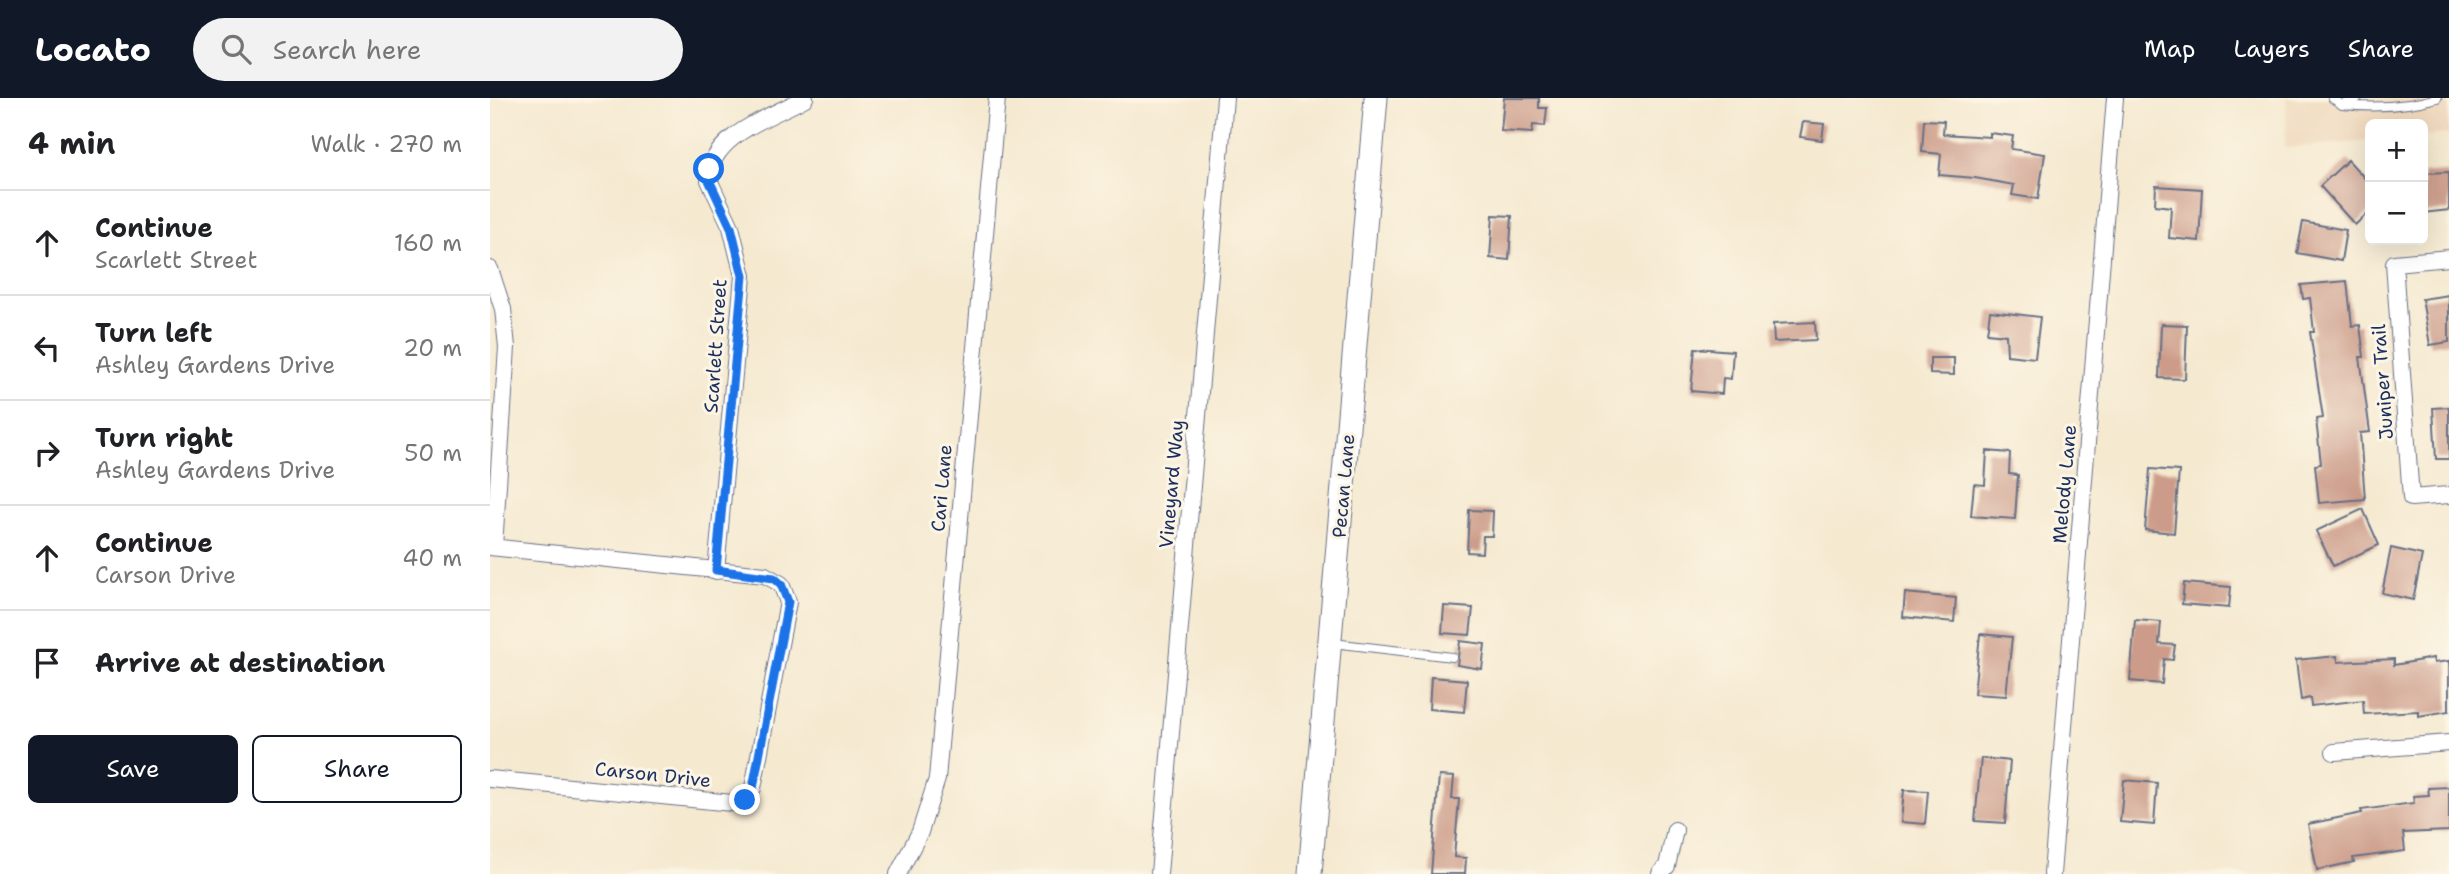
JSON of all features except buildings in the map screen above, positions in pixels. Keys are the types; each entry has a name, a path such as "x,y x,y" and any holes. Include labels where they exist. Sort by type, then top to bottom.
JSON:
{"street":[{"name":"Scarlett Street","path":"716,570 743,276 740,252 709,180 709,169 716,152 727,141 806,98"},
{"name":"Cari Lane","path":"898,874 924,823 937,779 997,98"},
{"name":"Vineyard Way","path":"1158,874 1225,98"},
{"name":"Pecan Lane","path":"1310,874 1376,98"},
{"name":"Melody Lane","path":"2052,874 2115,98"},
{"name":"Juniper Trail","path":"2449,258 2394,263 2411,498 2449,495"},
{"path":"490,268 503,309 507,347 492,547 716,570"},
{"name":"Carson Drive","path":"490,779 739,803 745,800 753,788 788,602 781,584 765,575 716,570"},
{"path":"2334,752 2449,743"},
{"path":"1660,874 1667,866 1675,830"}],"lane":[{"path":"2332,98 2342,104 2380,106 2419,103 2437,98"},
{"path":"2342,104 2358,98"},
{"path":"1330,642 1452,657"}],"shaded area":[{"path":"2287,98 2449,98 2449,134 2428,136 2428,119 2365,119 2365,141 2285,148"}],"route":[{"path":"709,169 709,180 740,252 743,276 716,570 774,578 786,592 788,602 753,788 745,800"}]}
